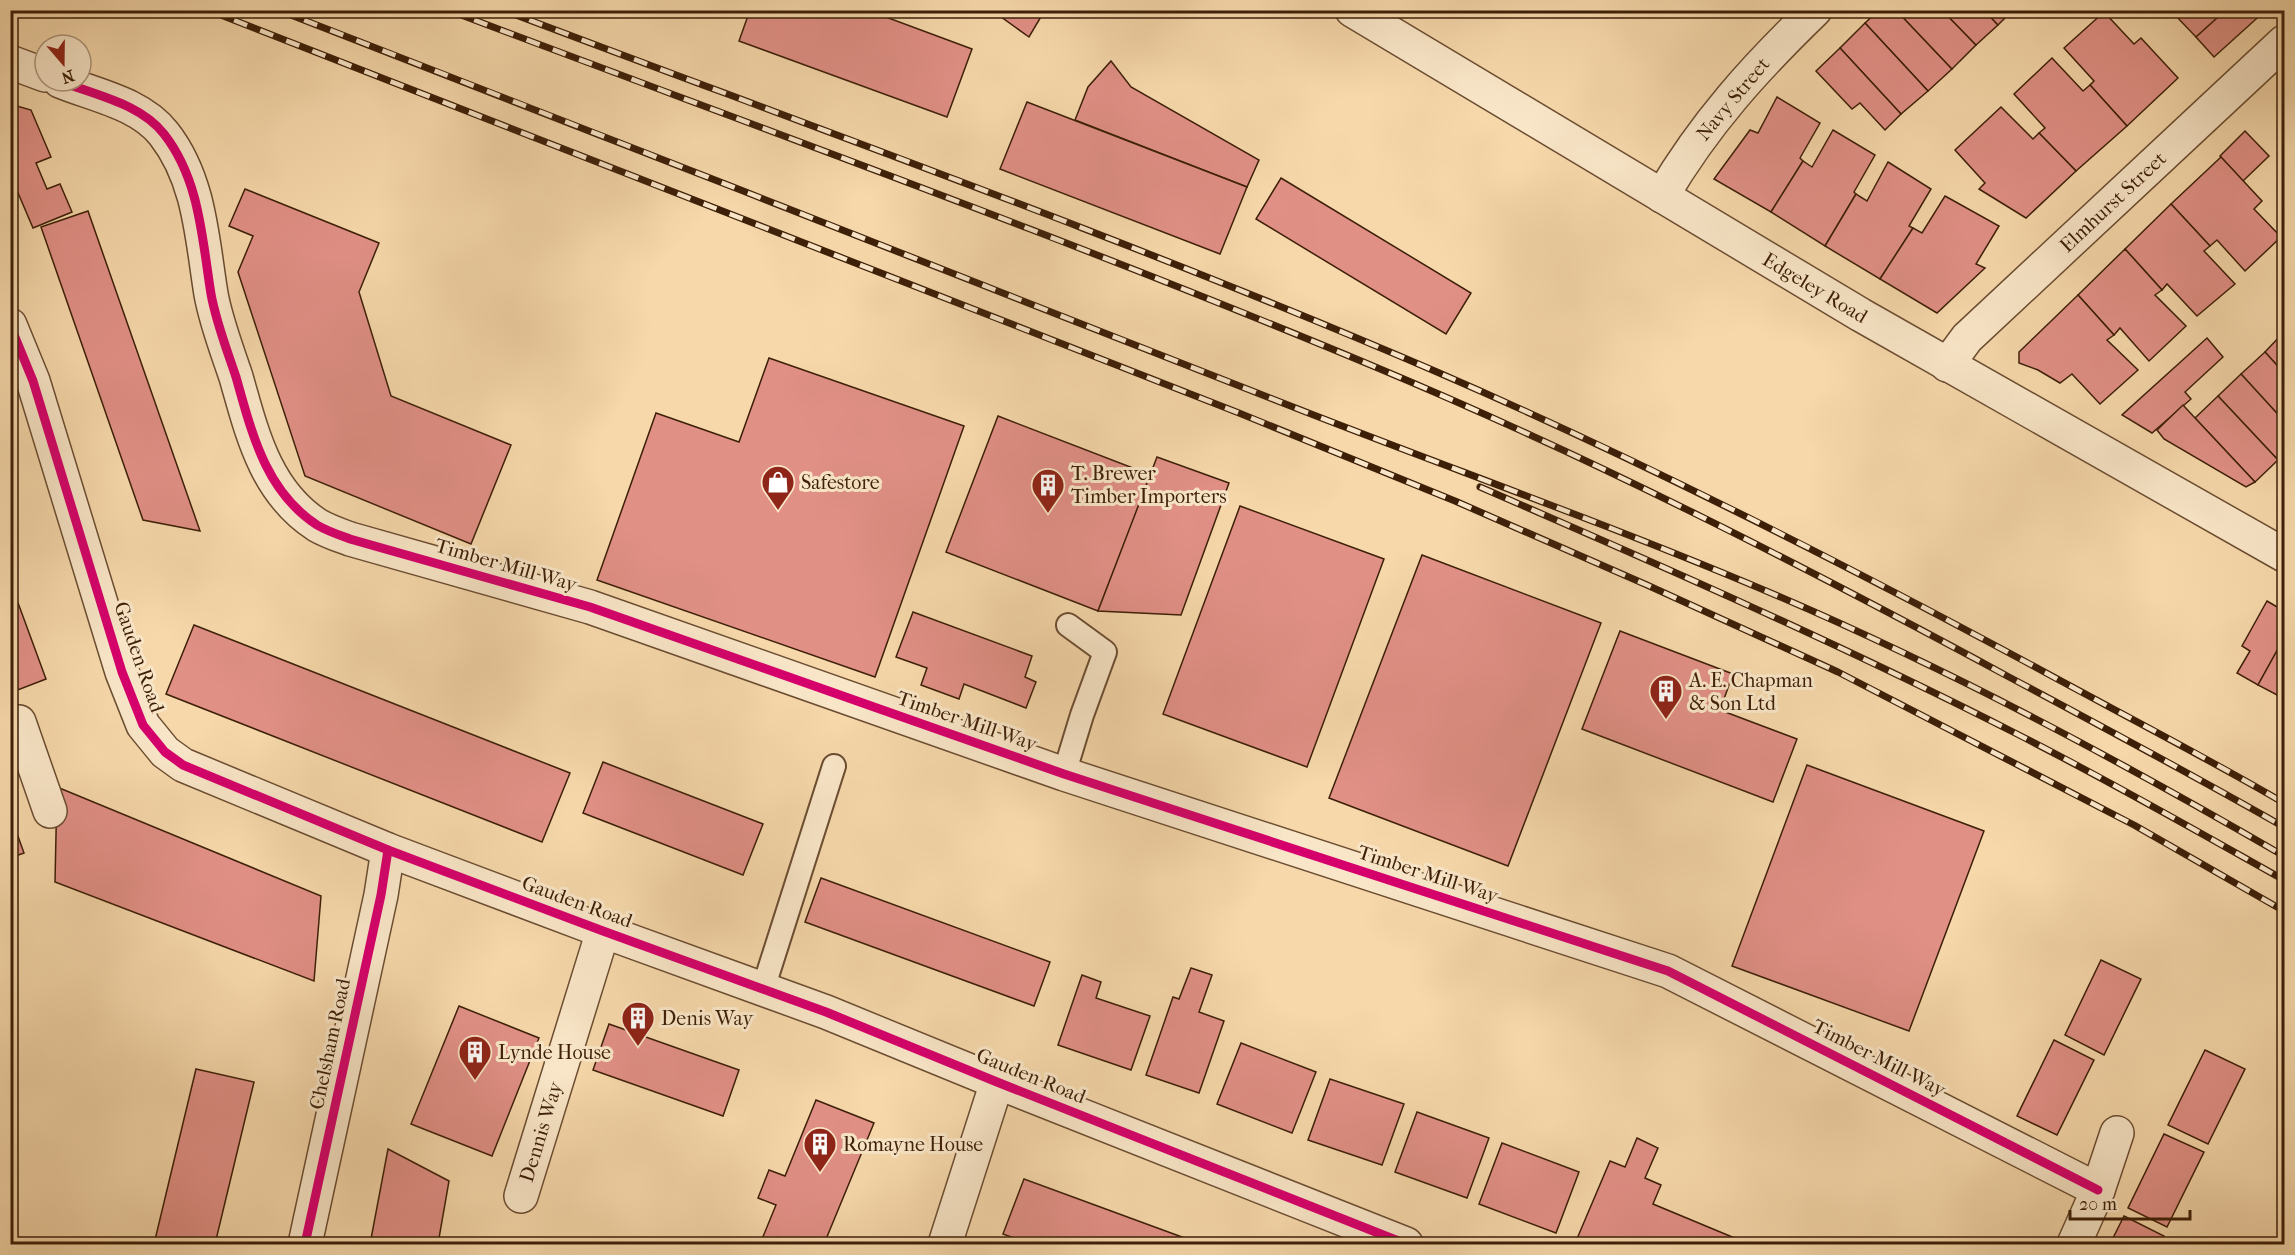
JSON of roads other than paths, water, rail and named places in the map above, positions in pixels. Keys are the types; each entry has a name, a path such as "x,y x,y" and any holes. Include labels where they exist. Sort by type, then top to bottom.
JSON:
{"street":[{"name":"Edgeley Road","path":"1352,10 1947,365 2281,546"},
{"name":"Navy Street","path":"1662,196 1719,111 1769,55 1815,10"},
{"name":"Elmhurst Street","path":"1947,365 1967,338 2284,42"},
{"path":"10,62 33,71"},
{"name":"Timber Mill Way","path":"92,93 143,114 164,133 180,159 196,196 212,298 256,447 269,475 293,506 318,526 350,539 590,607 1064,774 1668,971 2098,1190"},
{"name":"Gauden Road","path":"10,325 33,381 122,672 143,725 165,752 183,765 388,850 826,1012 1406,1245"},
{"path":"10,724 19,722 50,811"},
{"name":"Chelsham Road","path":"305,1245 381,895 388,850"},
{"name":"Dennis Way","path":"521,1196 603,931"},
{"path":"945,1245 997,1082"},
{"path":"2074,1245 2098,1190 2117,1133"}],"lane":[{"path":"1064,774 1105,652 1068,625"},
{"path":"763,989 834,766"}],"railway":[{"path":"208,10 1239,413 1455,501 1838,672 2134,825 2284,911"},
{"path":"278,10 1288,405 1656,546 1778,596 1908,655 2035,718 2284,856"},
{"path":"448,10 1144,273 1373,366 1535,437 1774,553 2112,732 2284,827"},
{"path":"503,10 1205,276 1322,323 1512,405 1661,475 1881,585 2188,749 2284,803"},
{"path":"1480,487 1749,606 1949,700 2083,768 2284,880"}],"place":[{"name":"Safestore","path":"778,511"},
{"name":"T. Brewer Timber Importers","path":"1048,514"},
{"name":"A. E. Chapman & Son Ltd","path":"1666,720"},
{"name":"Denis Way","path":"638,1047"},
{"name":"Lynde House","path":"475,1081"},
{"name":"Romayne House","path":"820,1173"}]}
